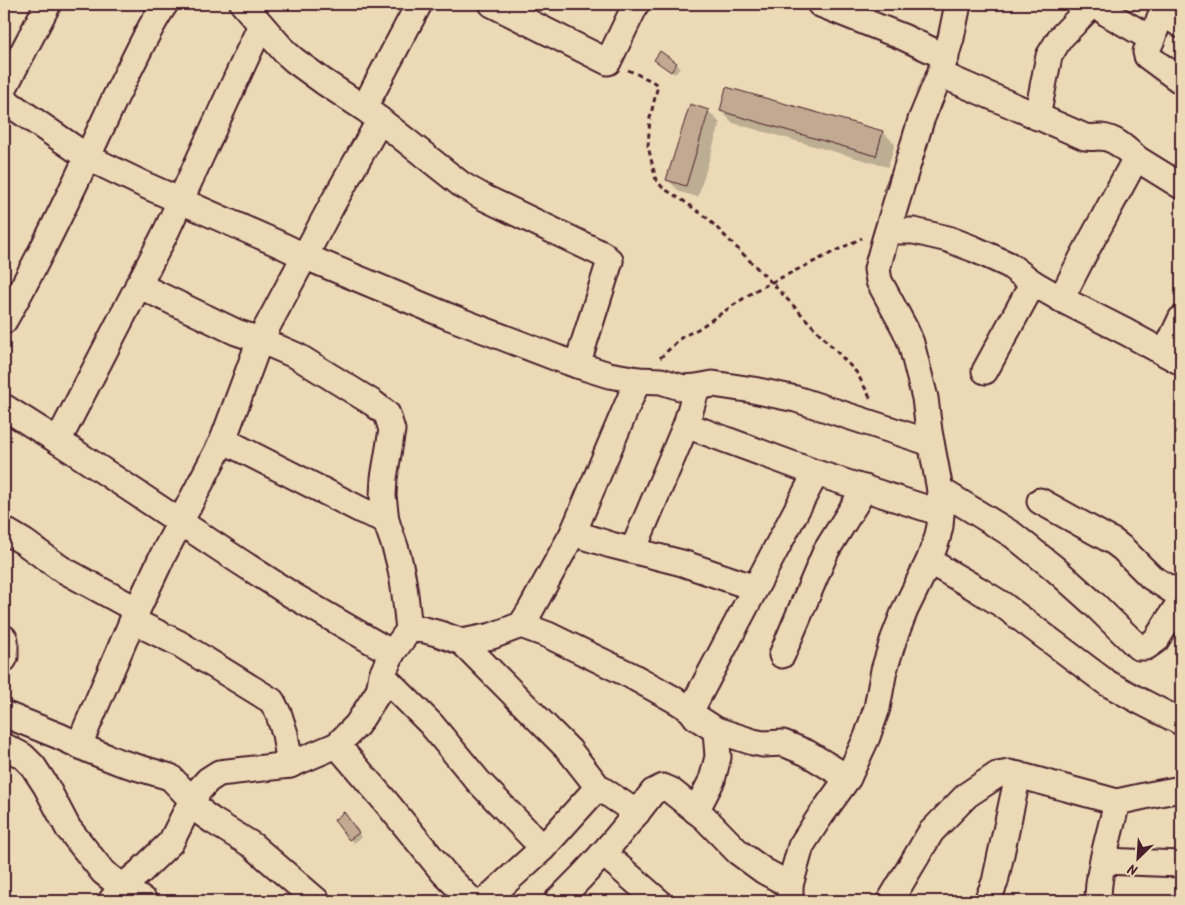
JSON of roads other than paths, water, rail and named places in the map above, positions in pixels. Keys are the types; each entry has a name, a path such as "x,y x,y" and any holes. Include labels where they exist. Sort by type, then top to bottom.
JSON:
{"street":[{"path":"4,88 48,4"},
{"path":"4,321 35,264 88,157 119,88 165,4"},
{"path":"243,4 294,60 372,114 462,186 608,258 610,261 576,366"},
{"path":"79,745 162,557 182,522 223,440 260,340 333,203 419,4"},
{"path":"492,4 526,11 608,62 636,4"},
{"path":"820,4 904,37 943,65 1037,116 1085,137 1103,137 1115,142 1136,158 1181,186"},
{"path":"557,901 603,853 653,792 663,787 670,790 705,818 738,852 790,893 801,846 848,778 867,737 877,708 884,670 894,638 937,539 941,501 925,398 905,329 882,288 877,274 878,264 921,120 943,65 958,4"},
{"path":"1037,116 1052,50 1060,38 1095,4 1108,14 1152,40"},
{"path":"1171,14 1152,40 1146,52 1147,56 1181,81"},
{"path":"58,441 180,201 261,25"},
{"path":"4,100 88,157 180,201 304,256 450,317 576,366 638,380 661,381 683,388 713,384 796,399 931,443"},
{"path":"1060,299 1136,158"},
{"path":"888,231 914,231 948,239 974,248 1009,265 1033,283 1060,299 1173,358 1181,319"},
{"path":"985,371 1033,283"},
{"path":"138,285 236,332 297,356 373,403 387,414 392,430 383,496 389,533 396,550 404,584 410,630"},
{"path":"462,642 492,636 521,625 573,533 638,380"},
{"path":"633,550 686,425 697,387"},
{"path":"4,408 58,441 292,595 392,652"},
{"path":"686,425 816,473 865,488 941,501 976,512 1020,540 1054,568 1138,647 1146,647 1156,640 1181,598 1151,577 1114,542 1040,501"},
{"path":"223,440 363,511 386,520"},
{"path":"691,710 816,473"},
{"path":"782,655 826,552 865,488"},
{"path":"4,530 135,616 272,701 280,715 290,766"},
{"path":"573,533 682,563 755,588"},
{"path":"929,561 978,588 1107,682 1181,722"},
{"path":"521,625 548,635 632,676 677,701 691,710 696,717 716,730 762,744 784,743 808,753 848,778"},
{"path":"117,894 170,842 192,800 208,780 219,773 290,766 337,745 357,725 379,691 382,675 392,652 410,630 421,629 462,642 569,750 598,787 637,813"},
{"path":"4,638 4,659"},
{"path":"382,675 432,724 478,781 543,848"},
{"path":"4,714 119,762 170,777 203,814 252,845 317,901"},
{"path":"696,811 712,780 718,757 716,730"},
{"path":"337,745 444,873 472,901"},
{"path":"4,746 23,756 34,766 68,828 103,872 117,894 144,901"},
{"path":"890,901 931,832 967,795 997,775 1009,773 1018,775 1117,802 1181,790"},
{"path":"987,901 995,882 1018,775"},
{"path":"485,901 543,848 598,787"},
{"path":"1098,901 1098,890 1117,802"},
{"path":"603,853 658,901"},
{"path":"1104,861 1181,864"}]}
